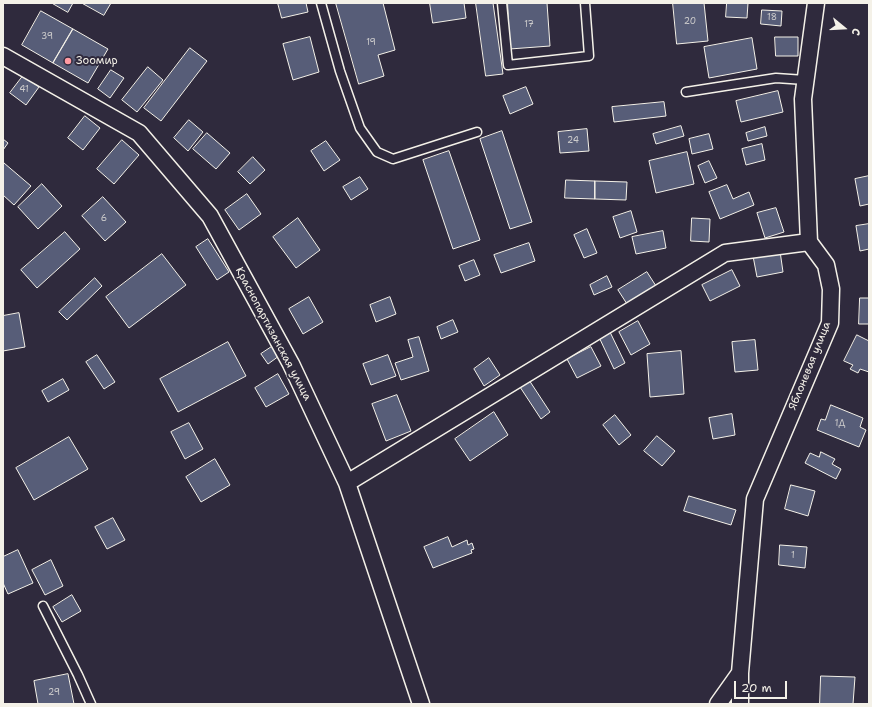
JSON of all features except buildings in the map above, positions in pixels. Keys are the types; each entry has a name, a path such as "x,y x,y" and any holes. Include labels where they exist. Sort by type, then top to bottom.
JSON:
{"street":[{"path":"347,483 725,253 809,242 802,99 816,3"},
{"name":"Краснопартизанская улица","path":"3,56 139,133 210,216 291,364 347,483 421,704"},
{"name":"Яблоневая улица","path":"740,704 740,673 755,499 830,323 831,289 826,265 809,242"},
{"path":"718,704 740,673"}],"lane":[{"path":"321,3 340,71 360,128 377,152 393,159 477,132"},
{"path":"502,3 508,65 589,56 585,3"},
{"path":"686,92 776,78 805,80"},
{"path":"43,606 91,704"}],"place":[{"name":"Зоомир","path":"68,61"}]}
